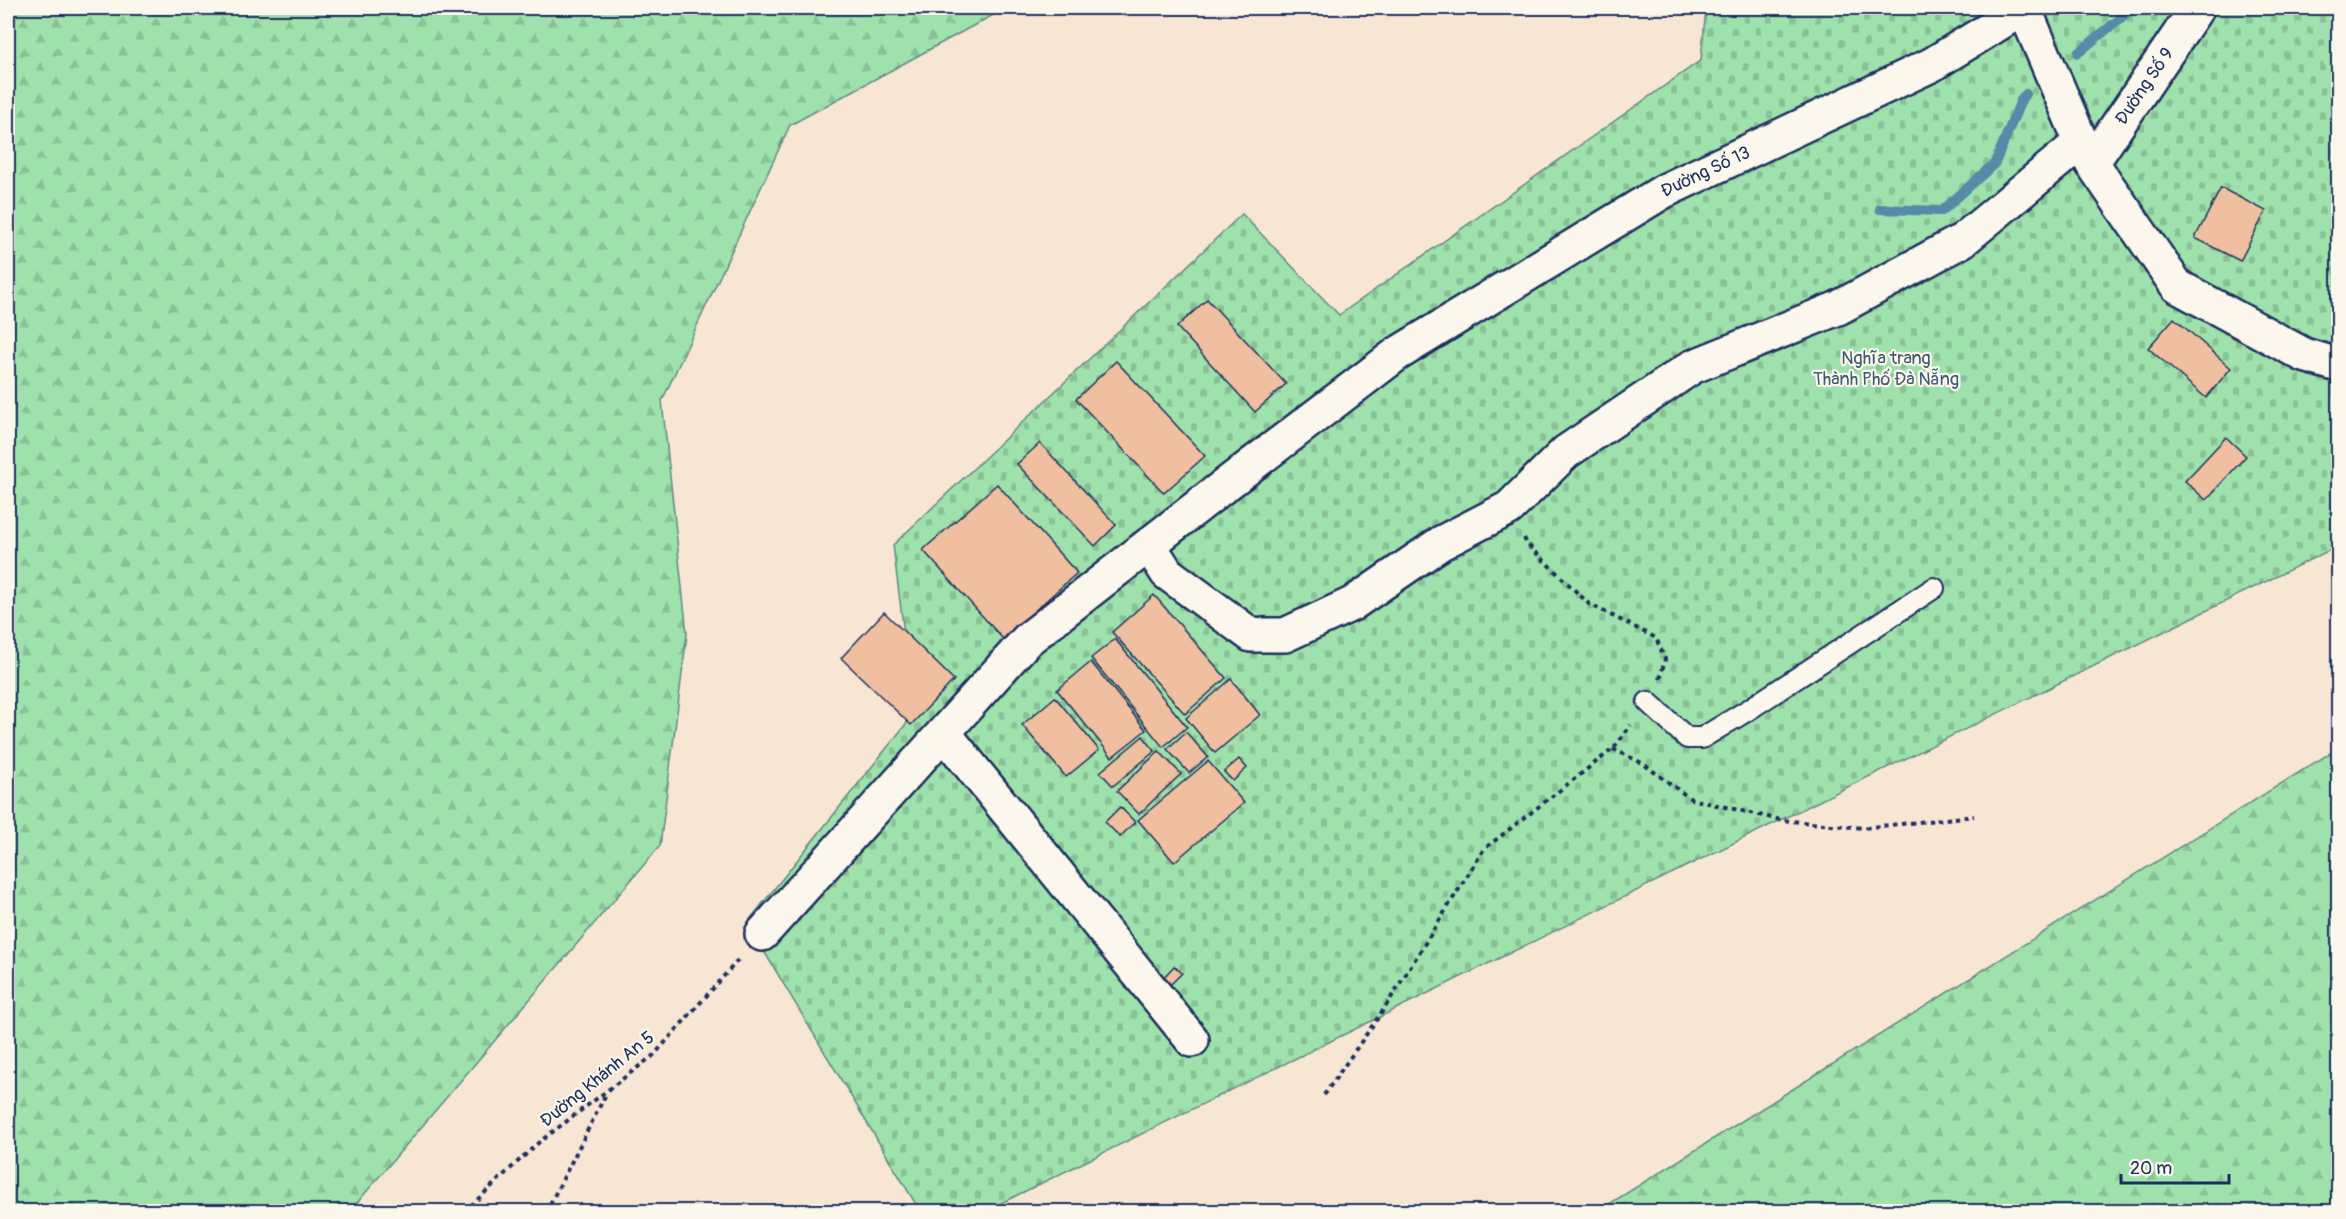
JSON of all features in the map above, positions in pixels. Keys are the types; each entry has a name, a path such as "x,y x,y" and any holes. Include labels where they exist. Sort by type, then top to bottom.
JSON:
{"street":[{"path":"2024,8 2086,153 2177,286 2304,355 2338,365"},
{"name":"Đường Số 13","path":"762,934 1028,640 1398,354 1664,191 1931,66 2024,8"},
{"name":"Đường Số 9","path":"1149,545 1167,573 1251,635 1285,635 1352,604 1441,543 1509,508 1566,452 1692,367 1838,308 1963,240 2086,153 2197,8"},
{"path":"944,733 1192,1040"}],"lane":[{"path":"1648,702 1675,729 1688,738 1702,738 1934,588"}],"path":[{"path":"1324,1095 1384,1009 1484,849 1613,749 1658,689 1665,659 1656,638 1589,604 1527,544 1509,508"},
{"path":"1613,749 1642,763 1690,799 1781,820 1863,828 1974,816"},
{"name":"Đường Khánh An 5","path":"464,1212 538,1143 654,1055 762,934"},
{"path":"546,1212 608,1090"}],"green space":[{"path":"8,8 1006,8 790,125 662,401 687,634 660,846 350,1211 8,1211"},
{"name":"Nghĩa trang Thành Phố Đà Nẵng","path":"1706,8 2338,8 2338,546 985,1211 920,1211 747,923 914,714 893,545 1242,214 1339,315 1701,60"},
{"path":"2338,748 2338,1211 1598,1211"}],"building":[{"path":"2221,188 2266,211 2240,261 2195,238"},
{"path":"1207,299 1286,384 1255,412 1177,327"},
{"path":"2174,318 2231,368 2206,398 2148,348"},
{"path":"1116,361 1205,456 1164,493 1076,399"},
{"path":"2226,437 2246,456 2206,500 2185,481"},
{"path":"1040,443 1116,525 1095,546 1017,464"},
{"path":"997,484 1077,573 1003,639 923,550"},
{"path":"1154,595 1226,678 1185,714 1112,632"},
{"path":"884,612 954,680 911,725 841,658"},
{"path":"1115,639 1187,727 1163,747 1091,658"},
{"path":"1091,662 1146,730 1112,757 1057,690"},
{"path":"1231,679 1260,715 1215,753 1186,718"},
{"path":"1055,697 1099,750 1066,777 1022,725"},
{"path":"1186,732 1208,757 1189,773 1167,749"},
{"path":"1143,736 1155,751 1113,786 1100,772"},
{"path":"1159,751 1181,774 1139,814 1117,791"},
{"path":"1239,759 1247,768 1233,781 1224,772"},
{"path":"1208,761 1244,803 1174,862 1138,820"},
{"path":"1120,807 1135,822 1120,837 1105,822"},
{"path":"1174,966 1182,973 1169,986 1162,979"}],"waterway":[{"path":"2078,53 2133,8"},
{"path":"1880,209 1942,211 1995,163 2022,98 2026,94"}]}
